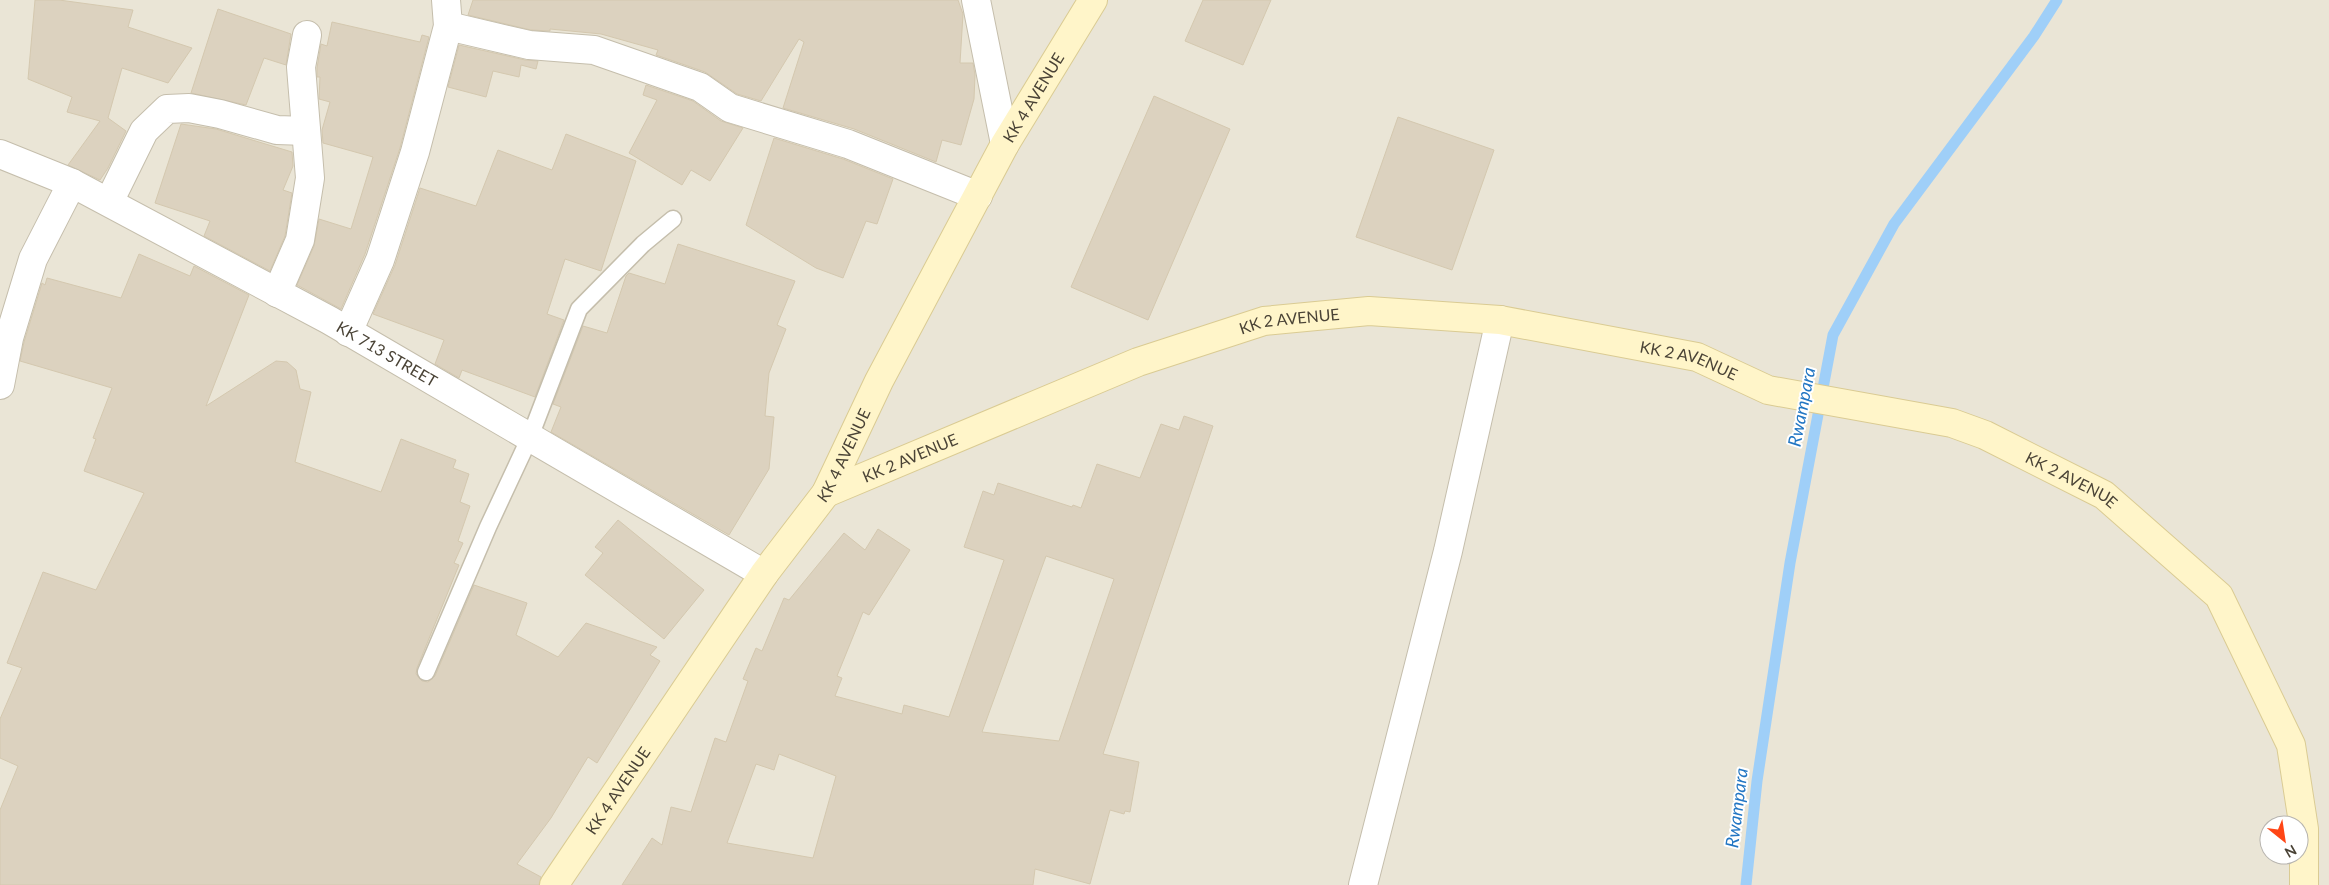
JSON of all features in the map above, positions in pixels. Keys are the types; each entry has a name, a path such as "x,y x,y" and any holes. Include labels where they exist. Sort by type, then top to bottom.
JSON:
{"main road":[{"name":"KK 4 AVENUE","path":"554,885 764,574 826,494 879,381 1006,144 1093,0"},
{"name":"KK 2 AVENUE","path":"826,494 1138,362 1264,321 1369,310 1500,320 1697,357 1768,390 1952,423 1985,435 2104,495 2219,596 2291,745 2304,829 2304,885"}],"street":[{"path":"976,0 1006,144"},
{"path":"348,332 386,242 415,152 447,13 528,45 594,50 700,87 730,108 848,144 978,196"},
{"path":"277,293 300,240 310,178 301,67 307,35"},
{"path":"109,202 144,132 166,108 189,108 220,114 277,130 306,131"},
{"name":"KK 713 STREET","path":"0,154 72,183 348,332 764,574"},
{"path":"0,385 9,338 33,259 72,183"},
{"path":"1363,885 1448,551 1500,320"}],"lane":[{"path":"426,672 488,527 530,437 579,309 644,244 673,219"}],"shaded area":[{"path":"0,0 2329,0 2329,885 0,885"}],"building":[{"path":"35,0 59,0 133,10 128,27 192,48 168,83 122,68 108,118 126,131 100,180 68,165 100,121 67,112 72,97 28,79"},
{"path":"473,0 958,0 963,14 960,63 973,63 975,75 974,99 961,145 942,140 936,162 854,129 783,108 804,42 799,39 761,101 737,94 705,72 656,55 658,50 601,34 550,29 550,31 531,30 468,15"},
{"path":"1203,0 1271,0 1243,65 1185,41"},
{"path":"218,9 291,34 286,65 264,58 246,105 191,93"},
{"path":"332,22 420,42 422,35 429,37 400,148 365,254 341,309 297,285 314,246 319,219 351,229 373,157 323,143 322,130 330,102 319,99 320,77 317,77 317,68 321,44 327,46"},
{"path":"459,45 525,60 538,61 536,69 521,65 519,77 493,71 486,97 448,87"},
{"path":"646,85 693,101 721,121 743,128 710,181 691,170 682,185 629,153 657,100 643,95"},
{"path":"1154,96 1230,129 1148,320 1071,287"},
{"path":"1398,117 1494,150 1452,270 1356,237"},
{"path":"181,124 216,129 292,152 293,166 283,190 292,193 285,236 270,271 204,236 210,221 155,203"},
{"path":"566,134 636,161 601,271 565,259 547,314 564,320 535,397 462,370 459,378 435,364 444,340 373,314 395,265 420,188 476,206 498,150 552,170"},
{"path":"774,138 843,159 893,179 877,224 866,221 843,278 816,268 746,225"},
{"path":"678,244 795,281 777,325 786,329 769,373 765,416 774,417 769,469 729,535 551,432 561,407 553,404 583,326 607,333 626,276 629,273 665,284"},
{"path":"139,254 190,276 194,266 249,295 206,406 276,361 287,362 296,370 300,389 311,392 295,462 381,492 401,439 456,460 453,468 469,474 460,502 470,506 458,541 463,543 454,563 459,565 417,668 416,674 422,681 428,682 435,676 474,585 527,603 516,635 558,657 586,623 657,647 650,655 660,661 597,763 588,757 551,818 517,864 541,877 539,885 0,885 0,810 18,766 0,758 0,719 22,668 7,663 43,572 96,590 144,493 84,471 96,439 93,438 112,388 20,361 24,342 42,283 45,285 47,278 121,298"},
{"path":"1184,416 1213,426 1103,754 1139,762 1130,812 1125,811 1124,814 1110,810 1090,884 1035,869 1033,885 622,885 652,838 662,845 671,807 691,812 715,738 726,742 748,681 743,679 756,648 762,651 784,598 789,600 844,533 865,550 878,529 910,550 869,615 863,612 837,676 842,678 835,696 902,714 904,705 949,717 1004,560 964,547 983,491 994,495 998,483 1072,507 1073,505 1081,508 1097,464 1140,478 1161,424 1179,430","holes":["1046,556 1114,579 1059,741 982,732","779,754 836,776 813,858 727,843 756,764 774,770"]},
{"path":"618,520 704,590 664,639 585,575 603,553 595,547"}],"waterway":[{"name":"Rwampara","path":"1746,885 1757,781 1790,563 1833,335 1894,224 2034,36 2057,0"}]}
